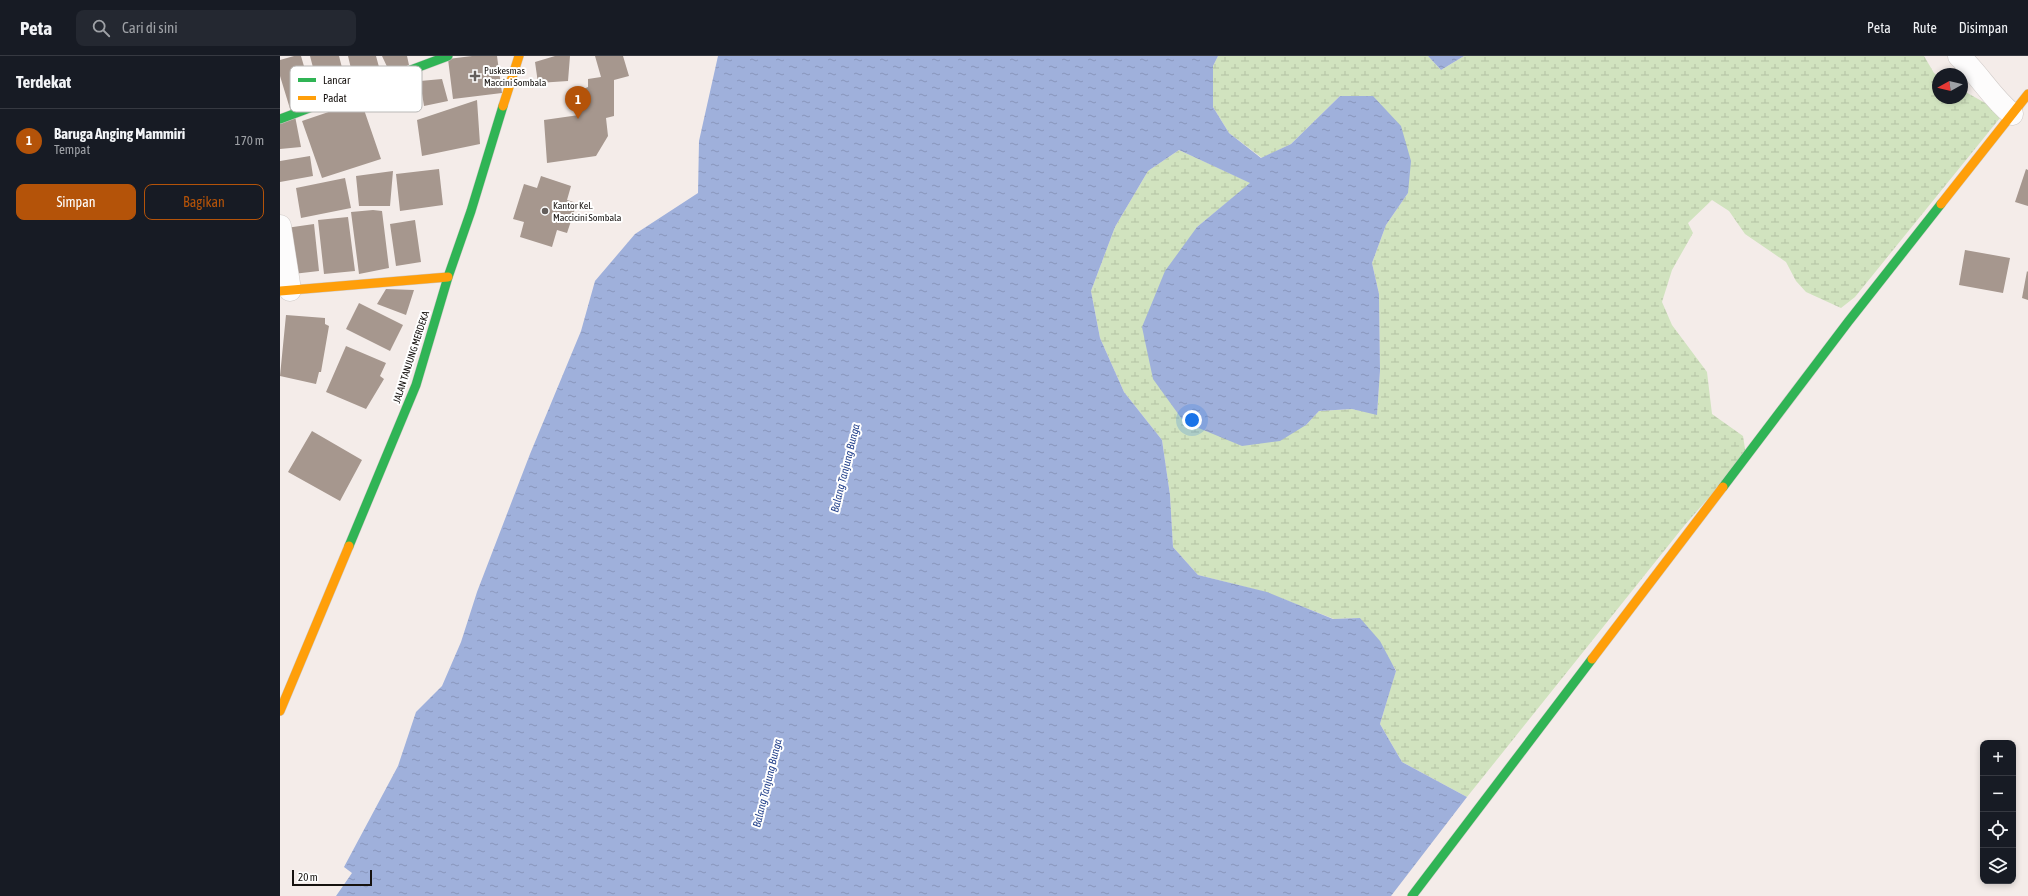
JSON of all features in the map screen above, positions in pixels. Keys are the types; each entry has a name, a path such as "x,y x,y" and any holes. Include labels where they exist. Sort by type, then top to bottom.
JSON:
{"street":[{"path":"419,66 448,56"},
{"name":"JALAN TANJUNG MERDEKA","path":"280,711 416,385 448,277 471,212 519,56"},
{"path":"1959,56 1968,64 1998,103 2012,114"},
{"path":"1412,896 1848,322 2028,94"},
{"path":"280,119 299,112"},
{"path":"280,226 285,291 448,277"}],"green space":[{"path":"1218,56 1428,56 1441,70 1464,56 1924,56 1932,70 1932,104 1968,104 1968,93 1987,104 2000,118 1855,297 1841,308 1806,292 1796,281 1786,262 1745,234 1729,211 1712,200 1688,223 1693,233 1672,270 1662,302 1672,325 1707,372 1712,414 1743,436 1746,455 1684,526 1467,797 1402,762 1380,724 1396,670 1360,618 1334,619 1265,592 1198,575 1173,547 1170,495 1162,440 1124,392 1100,338 1091,291 1115,227 1148,171 1179,150 1251,183 1197,227 1306,425 1319,411 1352,409 1377,414 1380,371 1379,294 1372,263 1386,225 1408,193 1340,96 1291,144 1262,158 1229,133 1213,107 1213,66"}],"water":[{"name":"Balang Tanjung Bunga","path":"718,56 1218,56 1213,66 1213,107 1229,133 1261,158 1291,144 1340,96 1373,96 1401,126 1411,161 1408,193 1386,225 1372,263 1379,294 1380,371 1377,415 1352,409 1319,411 1306,425 1280,441 1242,446 1184,422 1153,379 1142,327 1165,271 1197,227 1250,183 1179,150 1148,171 1115,227 1091,291 1100,338 1124,392 1162,440 1170,495 1173,547 1198,575 1267,592 1333,619 1360,618 1380,641 1396,671 1380,724 1402,762 1467,797 1391,896 336,896 352,873 344,867 398,766 416,712 442,686 461,642 477,592 530,454 581,331 595,281 635,234 698,193 699,141"},
{"path":"1428,56 1464,56 1441,70"}],"building":[{"path":"294,56 301,56 304,66 290,66 290,109 280,76 280,60"},
{"path":"310,56 339,56 342,66 313,66"},
{"path":"348,56 376,56 379,66 350,66"},
{"path":"382,56 407,56 409,65 387,66"},
{"name":"Puskesmas Maccini Sombala","path":"472,56 497,56 502,93 453,99 448,59"},
{"path":"555,56 570,56 568,81 538,83 535,62"},
{"path":"595,56 623,56 629,76 614,80 614,116 606,118 608,136 596,156 547,163 544,120 579,115 581,109 579,91 588,87 588,79 601,77"},
{"path":"442,79 448,101 424,106 422,81"},
{"path":"477,100 480,144 422,156 417,120"},
{"path":"329,112 365,112 381,159 322,178 302,121"},
{"path":"295,116 301,147 280,149 280,120"},
{"path":"310,156 313,176 280,182 280,161"},
{"path":"439,169 443,205 400,211 396,174"},
{"path":"2026,169 2028,170 2028,206 2015,202"},
{"path":"393,171 390,206 359,206 356,176"},
{"name":"Kantor Kel. Maccicini Sombala","path":"541,176 571,186 567,200 577,203 567,233 557,230 552,247 520,237 524,222 513,219 524,184 537,188"},
{"path":"345,178 351,208 301,218 296,188"},
{"path":"373,210 382,211 389,268 359,274 351,212"},
{"path":"348,217 355,271 324,274 318,220"},
{"path":"415,220 421,262 396,266 390,224"},
{"path":"314,224 319,271 293,274 286,228"},
{"path":"1965,250 2010,258 2003,293 1959,285"},
{"path":"2027,271 2028,272 2028,300 2022,298"},
{"path":"386,289 414,290 406,315 377,304"},
{"path":"359,303 403,325 390,351 346,329"},
{"path":"286,315 325,318 325,324 329,326 321,372 319,372 316,384 280,376"},
{"path":"346,346 386,363 380,376 384,379 366,409 326,392"},
{"path":"312,431 362,460 340,501 288,472"}],"traffic: fast":[{"path":"421,66 448,56"},
{"path":"349,546 416,385 448,277 471,211 503,106"},
{"path":"280,119 299,112"},
{"path":"1723,487 1848,322 1941,204"},
{"path":"1412,896 1592,659"}],"traffic: slow":[{"path":"503,106 519,56"},
{"path":"1941,204 2028,94"},
{"path":"280,291 448,277"},
{"path":"1592,659 1723,487"},
{"path":"280,711 349,546"}],"place":[{"name":"Puskesmas Maccini Sombala","path":"475,76"},
{"name":"Baruga Anging Mammiri","path":"578,119"},
{"name":"Kantor Kel. Maccicini Sombala","path":"545,211"}]}
